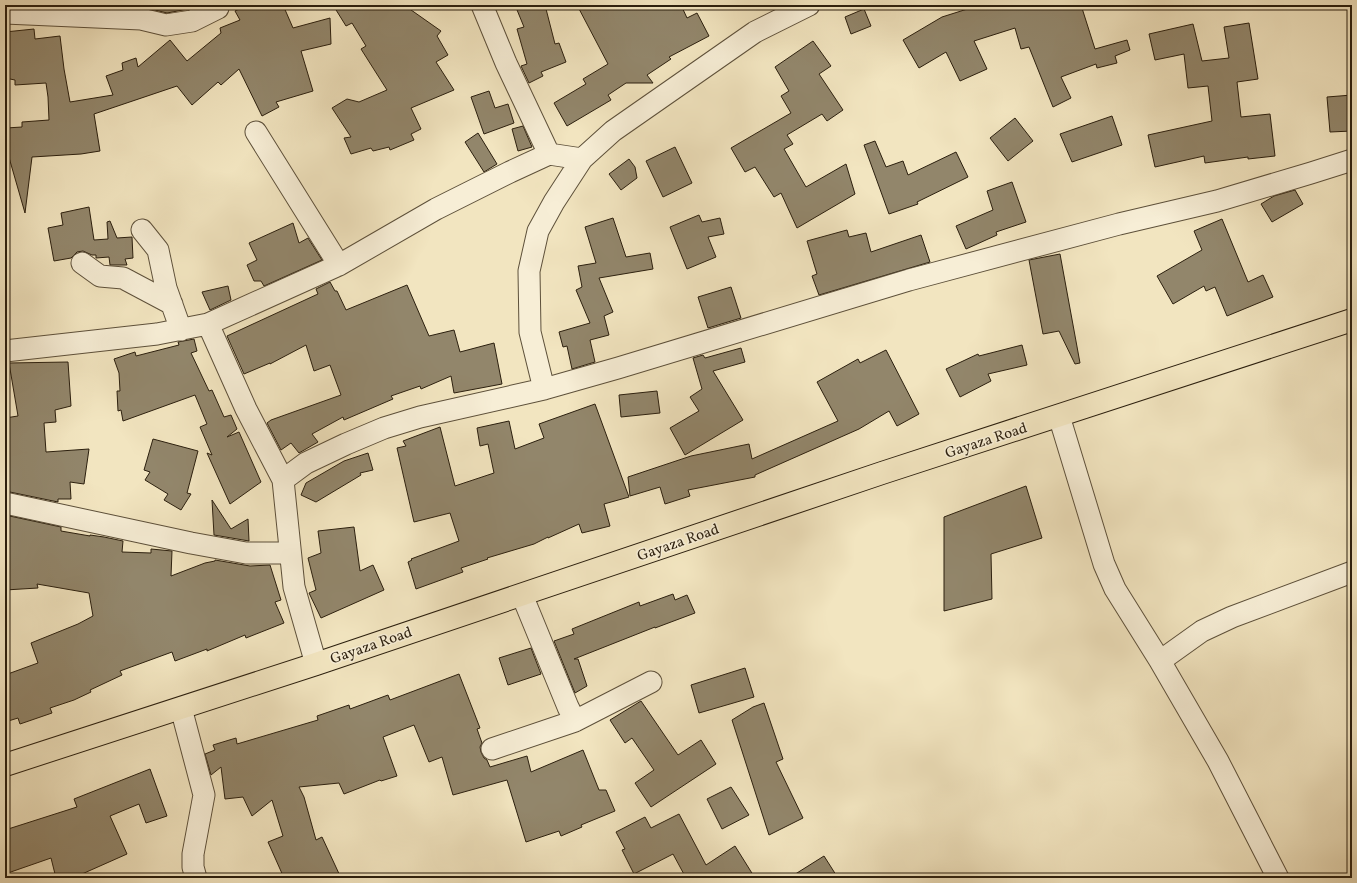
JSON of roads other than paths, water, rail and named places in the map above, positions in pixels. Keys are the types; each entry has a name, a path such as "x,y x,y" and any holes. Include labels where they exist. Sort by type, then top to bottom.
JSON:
{"main road":[{"name":"Gayaza Road","path":"5,765 316,664 882,473 1352,320"}],"street":[{"path":"482,5 506,63 549,154"},
{"path":"544,388 530,332 529,270 538,231 554,202 582,159 613,131 755,32 809,5"},
{"path":"5,13 140,12 166,25 192,20 218,8"},
{"path":"256,132 339,265"},
{"path":"5,351 104,341 181,330 208,324 339,265 443,206 549,154 582,159"},
{"path":"283,480 306,463 346,444 384,428 420,417 544,388 719,338 909,280 1119,224 1217,201 1352,160"},
{"path":"142,230 158,250 166,288 181,330"},
{"path":"82,263 100,276 122,278 172,304"},
{"path":"208,324 246,409 283,480 294,587 316,664"},
{"path":"1059,416 1104,564 1115,589 1160,661 1218,761 1278,878"},
{"path":"5,503 191,543 246,553 290,553"},
{"path":"1160,661 1202,631 1232,616 1352,572"},
{"path":"522,595 575,721"},
{"path":"492,749 575,721 651,682"},
{"path":"181,708 204,795 193,854 193,867 196,878"}]}
